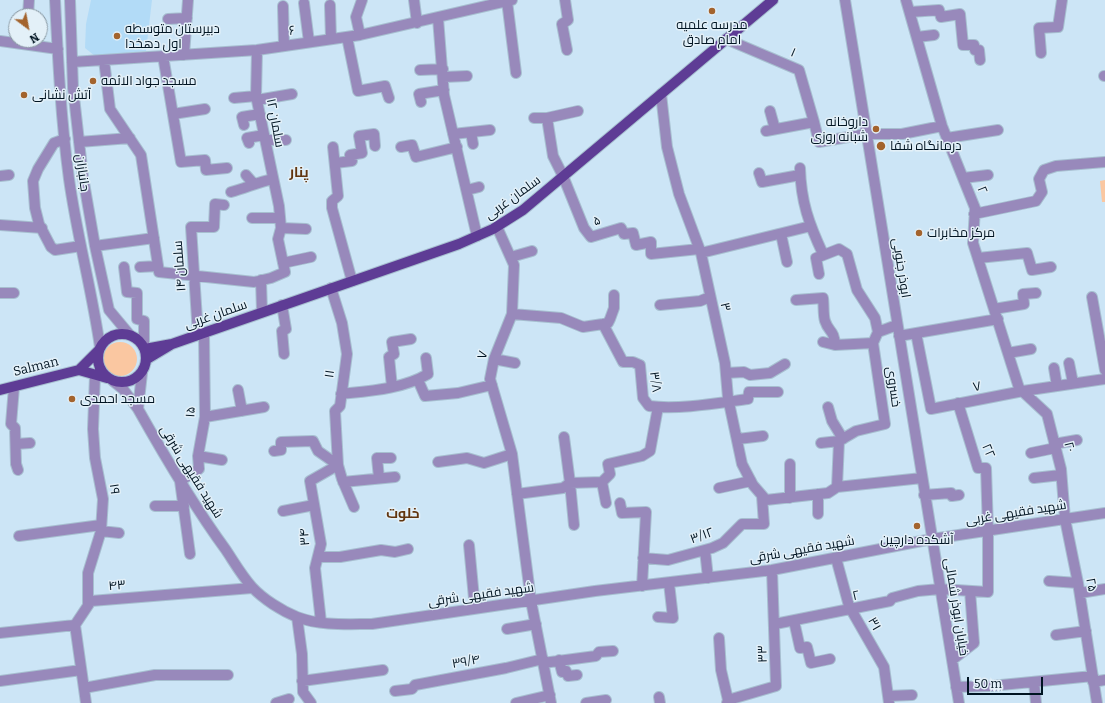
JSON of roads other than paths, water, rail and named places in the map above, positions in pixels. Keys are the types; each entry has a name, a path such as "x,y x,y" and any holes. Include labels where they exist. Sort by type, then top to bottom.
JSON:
{"main road":[{"name":"سلمان غربی","path":"145,352 172,344 352,280 459,244 497,227 523,210 773,0"},
{"path":"120,334 129,334 138,339 145,352 142,373 129,382 110,379 79,370 105,340 120,334"},
{"path":"99,348 98,365 110,379"},
{"name":"Salman","path":"0,390 79,370"}],"street":[{"name":"جانبازان","path":"55,0 60,89 69,179 95,313 99,348"},
{"name":"جانبازان","path":"70,0 73,88 83,177 94,246 109,310 129,334"},
{"path":"184,55 188,0"},
{"path":"360,35 356,17 362,0"},
{"path":"414,0 417,23"},
{"path":"565,0 568,20 562,24 567,50"},
{"name":"ابوذر جنوبی","path":"845,0 932,539"},
{"name":"۲","path":"906,0 942,126 975,208 973,243 1019,388 1023,391"},
{"path":"1041,53 1039,28 1058,27 1062,0"},
{"path":"509,1 516,73"},
{"name":"۶","path":"72,62 258,50 360,35 438,18 486,3 509,1"},
{"path":"304,3 309,42"},
{"path":"330,5 331,39"},
{"path":"283,6 284,46"},
{"path":"910,12 939,10 940,17 960,14 963,45 974,45 975,50 979,50 980,60"},
{"path":"168,19 186,18"},
{"path":"438,18 444,73 444,90 477,236"},
{"path":"917,37 934,35"},
{"path":"347,36 358,91 385,86 389,98"},
{"name":"۱","path":"726,39 799,70 814,122"},
{"path":"48,47 58,49"},
{"name":"سلمان ۱۲","path":"258,50 257,98 281,223 278,239 284,267"},
{"path":"164,56 180,162 205,160 206,170 227,168"},
{"path":"104,60 110,109 141,155 159,272 254,282 261,280 284,267 311,257"},
{"path":"420,70 467,76"},
{"path":"60,89 73,88"},
{"path":"421,102 419,94 444,90"},
{"path":"234,98 257,98 292,94"},
{"name":"۳","path":"661,94 668,147 679,194 700,251 726,373 729,402 738,439 742,464 751,481 762,496"},
{"path":"173,114 205,109"},
{"path":"534,118 547,118 578,111"},
{"path":"770,111 770,130 814,122 819,142 866,134 902,134 942,126"},
{"path":"244,125 242,117 260,114"},
{"path":"547,118 553,156 564,176"},
{"path":"454,134 490,130"},
{"path":"947,138 998,130"},
{"path":"471,132 473,144"},
{"path":"335,163 352,161 350,155 362,153 359,136 374,134 375,146"},
{"path":"248,143 247,138 265,137 286,140"},
{"path":"79,142 130,138"},
{"path":"65,139 54,143 33,181 36,208 39,224 51,247 55,250 81,246"},
{"path":"401,147 412,145 416,157 457,147"},
{"path":"333,147 338,196 332,201 332,208 352,280"},
{"path":"974,214 1036,201 1042,192 1039,179 1044,170 1056,166 1105,162"},
{"path":"759,173 762,182 800,171 801,193 810,226 823,254"},
{"path":"246,175 253,184"},
{"path":"963,178 988,175"},
{"name":"۵","path":"564,176 584,228 591,237 621,228 624,234 633,233 636,245 651,242 651,254 700,251"},
{"path":"231,192 273,179"},
{"path":"467,190 479,188"},
{"name":"سلمان ۱۴","path":"201,334 194,276 191,227 214,228 216,204 224,205"},
{"path":"252,218 306,229"},
{"path":"0,225 42,228"},
{"path":"700,251 781,234 810,226"},
{"name":"۷","path":"497,227 514,265 512,314 494,359 490,379 512,454 531,601 550,699"},
{"path":"781,234 787,262"},
{"path":"94,246 154,238"},
{"path":"819,274 816,258 839,249 847,254 857,290 875,318 878,332 873,343 835,345 823,342"},
{"path":"511,258 532,251"},
{"path":"978,258 1027,253 1032,270 1051,267"},
{"path":"140,267 158,266"},
{"path":"124,267 127,292 137,293 137,319 144,321 145,352"},
{"path":"261,280 262,312"},
{"name":"۱۱","path":"331,288 342,323 347,354 340,406 335,411 338,465 343,482 354,507"},
{"path":"0,293 14,293"},
{"path":"994,309 1024,304 1023,294 1036,293"},
{"path":"512,314 561,318 583,327 603,324 608,323 610,319 614,308 614,295"},
{"path":"660,305 700,301 710,297"},
{"path":"1092,297 1105,370"},
{"path":"796,300 823,298 825,320 828,327 834,334 835,345"},
{"path":"282,305 286,329 282,331 284,354"},
{"path":"899,336 998,319"},
{"name":"۳/۸","path":"603,324 623,362 633,362 640,365 643,398 649,406 658,407 729,402 748,399 748,392 778,392"},
{"path":"878,332 897,325"},
{"name":"۷","path":"916,333 931,409 958,403 983,403 1023,391 1105,379"},
{"name":"۱۵","path":"180,481 199,469 198,456 205,417 201,334"},
{"path":"392,386 389,357 394,354 392,342 410,338"},
{"name":"خسروی","path":"841,440 856,431 885,424 873,343"},
{"path":"1008,353 1031,349"},
{"path":"341,394 370,391 418,380 428,374 426,358"},
{"path":"494,359 515,362"},
{"path":"1069,363 1073,384"},
{"path":"726,373 744,372 750,375 770,373 785,364"},
{"path":"1054,368 1057,386"},
{"path":"138,409 142,373"},
{"name":"۱۹","path":"88,605 88,573 101,528 102,499 93,429 95,375"},
{"name":"شهید فقیهی شرقی","path":"110,379 123,389 138,409 180,481 215,536 252,588 281,609 297,617 320,622 337,624 372,624 642,586 772,570 932,539"},
{"path":"418,380 425,396 458,393 492,385"},
{"path":"14,386 11,424 15,428 16,464 18,470"},
{"path":"238,390 242,411"},
{"name":"۲۰","path":"1023,391 1047,414 1061,475 1065,519"},
{"name":"۲۲","path":"958,403 978,468 986,468 988,531"},
{"path":"205,417 264,407"},
{"path":"517,494 563,488 570,483 602,482 610,474 608,464 642,456 650,451 658,407"},
{"path":"828,407 832,421 841,440 837,487"},
{"path":"738,439 763,436"},
{"path":"564,437 574,526"},
{"path":"821,443 841,440"},
{"path":"1031,453 1077,440"},
{"path":"274,451 281,450 281,442 313,441 318,452 338,465"},
{"path":"16,444 30,443"},
{"path":"438,462 467,458 484,463 512,454"},
{"path":"198,456 222,460"},
{"path":"379,478 377,458 391,458"},
{"path":"790,464 790,498"},
{"name":"۳۴","path":"320,622 315,568 321,544 310,481 338,465"},
{"path":"1034,478 1061,475"},
{"path":"343,482 395,477"},
{"path":"762,496 766,500 790,498 828,493 837,487 922,478"},
{"path":"180,481 190,554"},
{"path":"720,488 751,481"},
{"path":"602,482 606,503"},
{"path":"924,495 951,493 952,496 959,495"},
{"path":"818,494 818,514"},
{"name":"۳/۱۲","path":"643,558 668,560 705,550 723,543 742,524 764,524 762,496"},
{"path":"620,503 622,513 646,512 642,586"},
{"path":"283,511 314,505"},
{"path":"155,506 184,506"},
{"name":"شهید فقیهی غربی","path":"932,539 1105,513"},
{"name":"۲۵","path":"1065,519 1080,593 1097,703"},
{"path":"19,536 101,528 119,533"},
{"name":"۲","path":"775,624 890,601 892,598 918,591 940,589 988,592 988,531"},
{"name":"خیابان ابوذر شمالی","path":"932,539 959,703"},
{"path":"469,545 475,609"},
{"path":"318,557 340,557 381,550 395,552 408,549"},
{"path":"705,550 708,578"},
{"name":"۳۱","path":"836,558 851,610 884,667 888,699"},
{"name":"۳۳","path":"728,702 776,686 772,570"},
{"path":"1049,580 1078,582"},
{"path":"658,617 673,618 670,583"},
{"name":"۴۳","path":"88,605 91,601 252,588"},
{"path":"1080,593 1105,589"},
{"path":"952,660 974,643 970,591"},
{"path":"86,703 75,625 88,605"},
{"path":"297,617 302,654 303,692 311,703"},
{"path":"794,621 800,648 806,647 811,663 830,659"},
{"path":"507,628 536,624"},
{"path":"0,633 75,625"},
{"path":"1056,635 1086,631"},
{"path":"719,638 720,670 725,684 728,702"},
{"name":"۳۹/۴","path":"394,691 412,689 415,685 543,661 596,656 599,652 613,651"},
{"path":"559,660 562,672 566,671 568,676 578,675"},
{"path":"0,681 81,670"},
{"path":"302,681 383,670"},
{"path":"84,688 155,675 228,674"},
{"path":"956,687 1093,679 1105,680"},
{"path":"1034,682 1036,703"},
{"path":"888,699 912,695"},
{"path":"276,703 290,699"},
{"path":"516,703 550,699"},
{"path":"586,703 606,700"}],"place":[{"name":"مدرسه علمیه امام صادق","path":"712,11"},
{"name":"دبیرستان متوسطه اول دهخدا","path":"117,36"},
{"name":"مسجد جواد الائمه","path":"93,81"},
{"name":"آتش نشانی","path":"24,95"},
{"name":"داروخانه شبانه روزی","path":"876,129"},
{"name":"درمانگاه شفا","path":"881,146"},
{"name":"مرکز مخابرات","path":"919,233"},
{"name":"مسجد احمدی","path":"72,399"},
{"name":"آشکده دارچین","path":"917,526"}],"district":[{"name":"پنار","path":"299,173"},
{"name":"خلوت","path":"403,514"}]}
